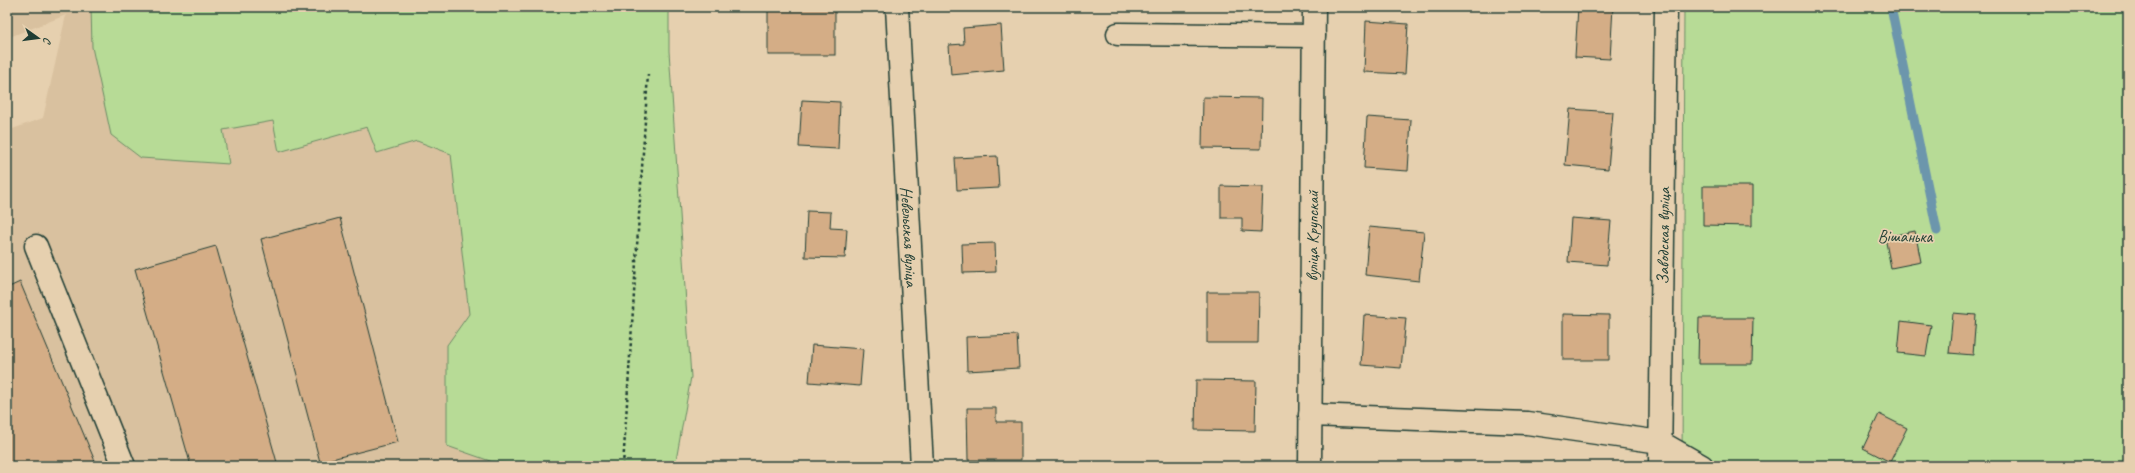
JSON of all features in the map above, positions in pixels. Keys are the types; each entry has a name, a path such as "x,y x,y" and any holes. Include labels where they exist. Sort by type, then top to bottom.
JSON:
{"street":[{"name":"Невельская вуліца","path":"897,7 922,466"},
{"name":"вуліца Крупскай","path":"1310,466 1314,7"},
{"name":"Заводская вуліца","path":"1660,466 1666,7"},
{"path":"1118,34 1314,36"},
{"path":"36,246 124,466"},
{"path":"1310,415 1527,423 1660,442 1702,466"}],"path":[{"path":"624,466 648,74"}],"shaded area":[{"path":"7,7 669,7 669,51 691,377 675,466 7,466 7,131 43,118 66,15 7,38"}],"green space":[{"path":"91,7 669,7 669,51 691,377 675,466 533,466 493,462 447,446 447,345 469,314 451,154 417,141 377,153 367,127 279,152 273,121 223,130 229,164 141,158 111,135 92,47"},
{"name":"Вішанька","path":"1684,7 2128,7 2128,466 1682,466"}],"building":[{"path":"768,7 835,7 835,55 768,55"},
{"path":"1578,7 1613,7 1610,59 1575,57"},
{"path":"1366,21 1408,24 1405,74 1364,72"},
{"path":"1001,25 1004,70 951,75 949,45 964,44 963,28"},
{"path":"1203,97 1262,98 1261,149 1202,148"},
{"path":"802,100 840,102 838,149 799,147"},
{"path":"1570,109 1613,112 1608,169 1565,165"},
{"path":"1367,117 1411,120 1408,171 1364,168"},
{"path":"997,156 999,188 957,190 955,158"},
{"path":"1221,186 1263,187 1261,232 1242,231 1242,218 1221,218"},
{"path":"1703,186 1752,186 1752,226 1703,225"},
{"path":"807,211 831,212 830,228 847,229 845,258 805,257"},
{"path":"340,218 398,442 320,462 261,239"},
{"path":"1571,218 1611,221 1607,265 1568,262"},
{"path":"1369,227 1424,232 1419,281 1365,275"},
{"path":"1915,231 1921,262 1891,268 1885,237"},
{"path":"995,243 996,272 963,273 962,244"},
{"path":"216,246 278,466 191,466 135,269"},
{"path":"20,282 97,466 7,466 7,288"},
{"path":"1207,292 1259,292 1258,343 1207,343"},
{"path":"1953,313 1976,315 1973,355 1949,353"},
{"path":"1563,314 1609,315 1609,360 1563,360"},
{"path":"1364,315 1406,318 1401,368 1361,365"},
{"path":"1699,318 1753,318 1752,364 1698,364"},
{"path":"1901,321 1931,325 1926,356 1898,353"},
{"path":"1017,335 1019,368 967,371 966,337"},
{"path":"812,345 863,349 860,386 809,382"},
{"path":"1196,380 1256,381 1255,431 1195,430"},
{"path":"967,408 996,408 996,422 1021,422 1021,460 968,460"},
{"path":"1879,414 1907,428 1890,462 1863,448"}],"waterway":[{"path":"1891,7 1937,231"}]}
